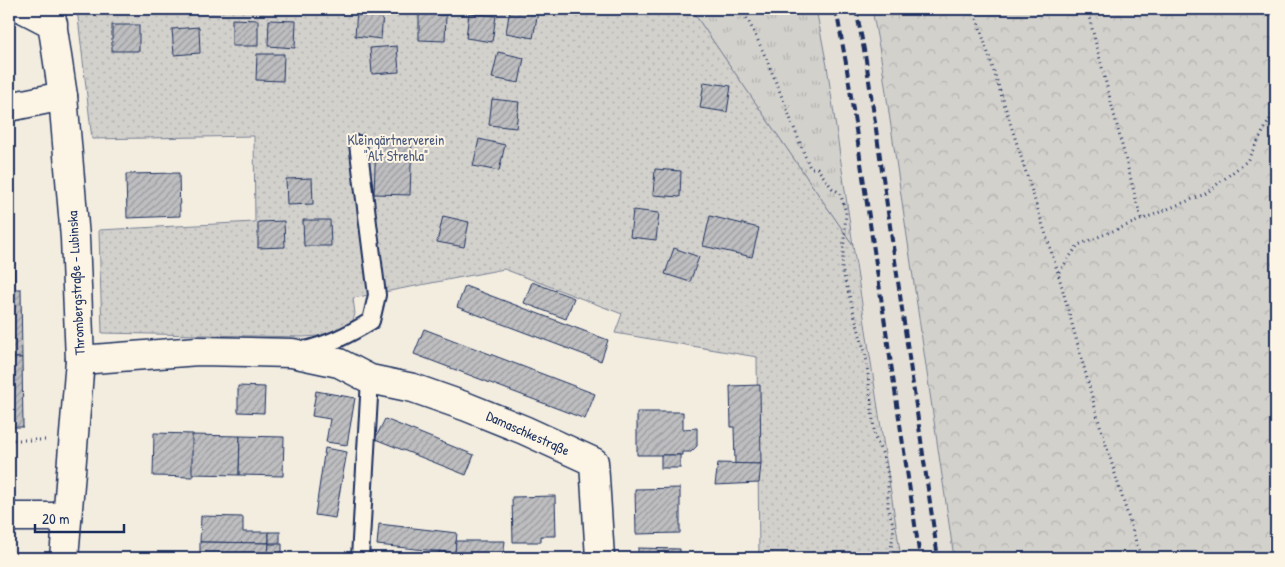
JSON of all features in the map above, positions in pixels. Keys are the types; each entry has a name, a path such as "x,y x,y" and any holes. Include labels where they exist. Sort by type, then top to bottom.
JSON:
{"street":[{"path":"24,9 51,17"},
{"name":"Thrombergstraße - Lubinska","path":"51,17 63,96 75,238 80,360 74,440 58,517 64,558"},
{"path":"9,107 63,96"},
{"name":"Damaschkestraße","path":"80,360 198,350 292,353 338,363 370,379 412,388 467,407 524,430 594,462 600,558"},
{"path":"9,517 58,517"}],"lane":[{"path":"292,353 330,343 371,321 377,295 358,144"},
{"path":"360,558 370,379"}],"path":[{"path":"742,9 765,53 769,69 787,107 810,168 817,168 832,188 840,193 846,212 842,270 866,357 875,438 883,455 888,475 888,508 894,527 891,549 893,558"},
{"path":"974,9 1058,273 1099,422 1141,558"},
{"path":"1087,9 1141,219"},
{"path":"1058,273 1078,245 1205,194 1246,161 1276,108"},
{"path":"9,440 74,440"}],"shaded area":[{"path":"816,9 872,9 881,58 954,558 901,558 827,66"}],"green space":[{"name":"Kleingärtnerverein \"Alt Strehla\"","path":"77,9 691,9 853,245 901,558 759,558 757,357 615,333 622,314 504,269 353,298 355,314 351,326 331,335 303,337 102,333 99,230 255,222 254,136 92,139"},
{"path":"691,9 816,9 827,66 853,245"},
{"path":"872,9 1276,9 1276,558 954,558 881,58"}],"building":[{"path":"510,9 538,12 533,38 506,33"},
{"path":"357,10 383,12 381,39 355,36"},
{"path":"469,13 496,16 492,42 466,38"},
{"path":"419,14 446,15 445,41 419,40"},
{"path":"232,19 258,20 258,46 232,46"},
{"path":"269,20 296,21 295,48 268,46"},
{"path":"112,25 139,25 139,51 112,51"},
{"path":"199,27 200,53 174,55 172,29"},
{"path":"397,46 399,72 372,74 370,48"},
{"path":"498,52 524,58 519,83 492,78"},
{"path":"257,54 284,54 283,81 256,80"},
{"path":"704,82 731,86 727,112 700,108"},
{"path":"492,99 519,102 516,128 489,125"},
{"path":"376,138 412,139 410,195 374,194"},
{"path":"479,139 505,145 499,171 473,166"},
{"path":"9,151 14,151 14,221 9,221"},
{"path":"655,169 681,171 680,197 653,195"},
{"path":"179,173 180,216 127,218 126,174"},
{"path":"312,178 313,204 287,205 286,179"},
{"path":"633,210 659,213 656,240 630,237"},
{"path":"443,216 469,222 464,247 437,242"},
{"path":"710,216 759,228 752,257 703,246"},
{"path":"303,220 330,220 331,246 304,246"},
{"path":"9,221 14,221 15,289 9,289"},
{"path":"284,221 285,247 258,248 258,222"},
{"path":"674,248 699,257 690,282 665,274"},
{"path":"532,282 574,298 566,319 524,303"},
{"path":"465,286 608,340 601,361 457,307"},
{"path":"9,289 21,289 22,358 9,358"},
{"path":"424,329 595,394 585,419 414,354"},
{"path":"9,358 22,358 23,427 9,427"},
{"path":"760,385 761,464 735,464 734,427 731,427 730,386"},
{"path":"238,386 265,387 264,413 238,412"},
{"path":"316,391 355,398 347,445 326,442 330,419 312,416"},
{"path":"637,412 683,412 683,429 697,428 697,446 691,452 682,452 682,455 637,455"},
{"path":"385,419 474,455 466,475 375,439"},
{"path":"154,433 193,434 193,477 153,476"},
{"path":"192,435 240,436 239,475 192,474"},
{"path":"240,436 284,437 283,476 239,475"},
{"path":"325,448 347,452 335,518 315,515"},
{"path":"661,455 680,455 680,468 661,468"},
{"path":"718,463 761,464 759,483 715,485"},
{"path":"680,488 680,533 636,534 635,489"},
{"path":"555,496 556,536 541,536 541,542 513,542 512,497"},
{"path":"201,516 243,517 243,532 269,532 269,543 200,542"},
{"path":"379,524 457,533 455,553 377,545"},
{"path":"269,532 280,532 280,543 269,543"},
{"path":"456,541 505,541 503,558 439,558 439,551 455,553"},
{"path":"200,542 269,543 268,554 243,553 242,558 200,558"},
{"path":"269,544 282,544 282,554 268,554"},
{"path":"638,548 680,549 680,558 638,558"}],"railway":[{"path":"836,9 846,63 920,558"},
{"path":"856,9 866,60 938,558"}]}
